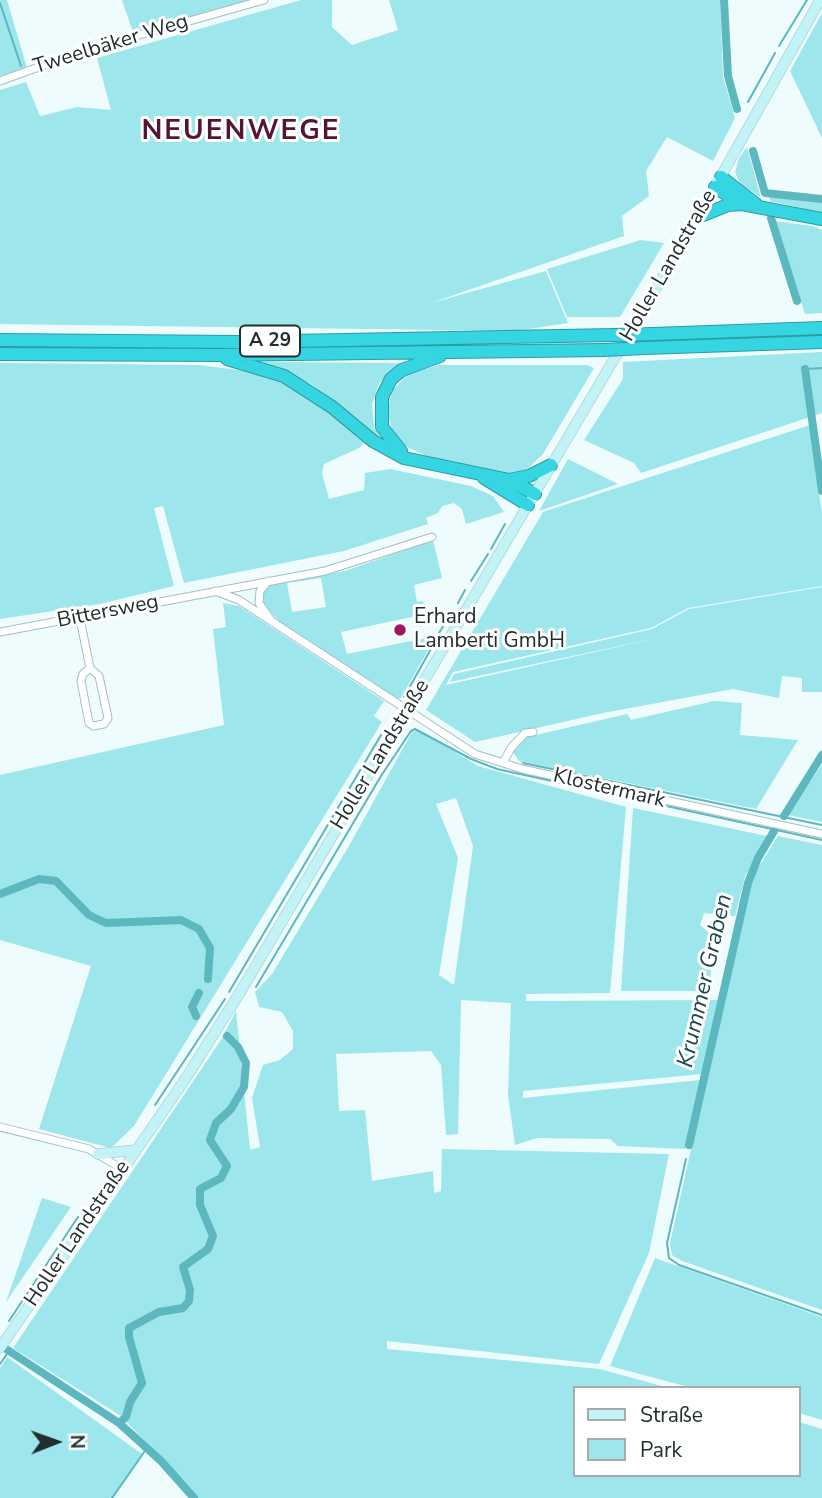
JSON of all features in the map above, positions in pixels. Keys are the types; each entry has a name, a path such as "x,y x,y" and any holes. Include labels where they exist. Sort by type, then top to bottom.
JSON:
{"highway":[{"path":"718,182 742,204"},
{"path":"718,182 758,205"},
{"path":"698,217 728,205 742,204 822,219"},
{"path":"802,329 822,320"},
{"name":"A 29","path":"0,340 236,342 822,328"},
{"name":"A 29","path":"0,354 448,352 822,342"},
{"path":"416,461 386,435 380,417 382,397 391,380 402,370 448,352"},
{"path":"217,355 284,376 332,407 373,440 416,461 509,480 529,476 551,465"},
{"path":"481,476 532,499"},
{"path":"509,480 532,499"}],"main road":[{"name":"Holler Landstraße","path":"0,1348 235,1001 698,217 820,0"},
{"path":"98,1154 135,1150"}],"street":[{"name":"Tweelbäker Weg","path":"0,81 83,51 264,0"},
{"name":"Bittersweg","path":"0,632 325,571 432,537"},
{"path":"269,581 260,591 259,603 271,621"},
{"path":"215,591 239,600 407,712"},
{"path":"80,619 90,668 99,677 108,718 104,724 93,726 89,723 81,681 83,674 90,668"},
{"name":"Klostermark","path":"407,712 475,754 503,763 822,834"},
{"path":"503,763 511,748 525,733 533,732"},
{"path":"0,1127 34,1133 98,1154 122,1169"}],"green space":[{"path":"0,0 7,0 27,68 0,78"},
{"path":"122,0 252,0 133,32"},
{"path":"301,0 332,0 332,27 352,45 398,30 389,0 720,0 723,77 735,118 713,161 667,137 646,171 649,196 622,216 624,236 431,303 546,271 568,323 516,331 0,324 0,90 26,82 40,116 77,107 111,110 97,58"},
{"path":"822,13 822,138 790,71"},
{"path":"747,147 761,198 740,183 735,172 739,158"},
{"path":"769,195 822,201 822,213 770,201"},
{"path":"775,221 822,230 822,313 805,314"},
{"path":"641,240 664,243 620,317 567,317 547,269"},
{"path":"822,352 822,413 641,473 634,463 584,440 623,379 623,362"},
{"path":"260,362 404,363 379,383 372,404 374,427 383,443 311,384"},
{"path":"0,363 199,365 269,374 312,400 366,441 359,448 324,464 322,473 329,499 364,490 365,473 390,469 471,486 493,496 504,512 466,524 462,509 454,503 442,506 438,513 426,518 428,524 344,551 184,583 163,506 154,508 174,586 100,604 0,619"},
{"path":"439,365 587,365 594,368 543,454 523,473 511,475 431,458 403,445 392,429 387,409 393,390 408,374"},
{"path":"810,425 822,513 822,586 688,608 651,628 453,672 446,685 662,637 450,682 454,674 652,629 689,609 822,587 822,692 802,692 802,678 782,676 779,698 733,689 603,713 475,742 426,710 543,512"},
{"path":"568,459 618,484 539,511"},
{"path":"433,540 442,578 414,585 417,602 423,601 426,614 341,632 347,654 436,636 401,698 396,699 280,622 263,604 264,591 269,584 345,571","holes":["321,578 326,607 292,612 287,583"]},
{"path":"223,603 239,606 384,701 374,716 382,722 134,1126 111,1148 39,1129 91,966 0,940 0,775 224,725 213,629 226,627"},
{"path":"714,701 742,703 740,735 798,740 756,809 519,761 513,752 527,737 627,714 631,720"},
{"path":"418,730 478,766 626,807 610,993 526,994 526,1001 718,1000 702,1074 523,1091 523,1098 700,1080 685,1149 618,1146 610,1139 537,1138 515,1145 508,1095 511,1003 461,1000 458,1134 446,1135 441,1065 431,1051 336,1054 339,1111 365,1110 372,1181 433,1171 434,1193 441,1191 442,1149 669,1154 649,1253 599,1364 387,1341 387,1349 600,1369 662,1386 574,1386 574,1477 801,1477 801,1423 822,1429 822,1498 198,1498 121,1416 13,1348 221,1040 236,1011 250,1150 260,1147 252,1098 263,1065 280,1060 293,1049 293,1031 282,1012 259,1007 255,992 272,974 350,844 412,732","holes":["456,798 473,846 454,985 439,975 458,858 436,804"]},
{"path":"822,764 822,822 788,815"},
{"path":"633,808 767,836 745,877 735,916 704,913 700,925 714,937 709,991 621,991"},
{"path":"778,836 822,845 822,1310 682,1261 672,1255 670,1243 752,878"},
{"path":"42,1198 71,1207 6,1302"},
{"path":"655,1258 822,1317 822,1420 801,1414 801,1386 685,1386 610,1366"},
{"path":"7,1357 142,1454 112,1498 0,1498 0,1368"}],"waterway":[{"name":"Krummer Graben","path":"724,0 728,76 737,109"},
{"path":"779,46 807,0"},
{"path":"0,3 21,66"},
{"path":"748,102 775,53"},
{"path":"753,151 765,193 822,199"},
{"name":"Krummer Graben","path":"771,218 797,301"},
{"path":"805,369 822,368"},
{"name":"Krummer Graben","path":"805,369 822,491"},
{"path":"491,549 505,524"},
{"path":"471,581 488,554"},
{"path":"458,603 465,590"},
{"path":"439,633 453,610"},
{"path":"404,697 436,640"},
{"path":"256,987 381,776 415,729 471,759 497,769 822,840"},
{"path":"229,992 381,735"},
{"name":"Krummer Graben","path":"784,816 822,755"},
{"path":"523,763 822,825"},
{"name":"Krummer Graben","path":"689,1145 748,883 758,858 774,831"},
{"path":"0,894 39,879 56,881 89,915 106,923 181,920 199,929 210,948 208,979"},
{"path":"196,1016 192,1007 199,993"},
{"path":"155,1105 225,999"},
{"path":"119,1423 126,1417 130,1402 142,1383 129,1328 159,1312 183,1308 189,1301 190,1290 183,1267 208,1249 213,1236 200,1205 200,1189 221,1178 227,1166 210,1140 216,1123 231,1109 244,1087 246,1063 238,1047 227,1036"},
{"name":"Krummer Graben","path":"686,1159 667,1243 669,1258 679,1265 822,1315"},
{"path":"9,1321 78,1217"},
{"path":"0,1345 119,1423 161,1461 194,1498"},
{"path":"0,1364 9,1351"},
{"path":"112,1498 147,1448"}],"place":[{"name":"Erhard Lamberti GmbH","path":"400,630"}],"district":[{"name":"NEUENWEGE","path":"241,132"}]}
